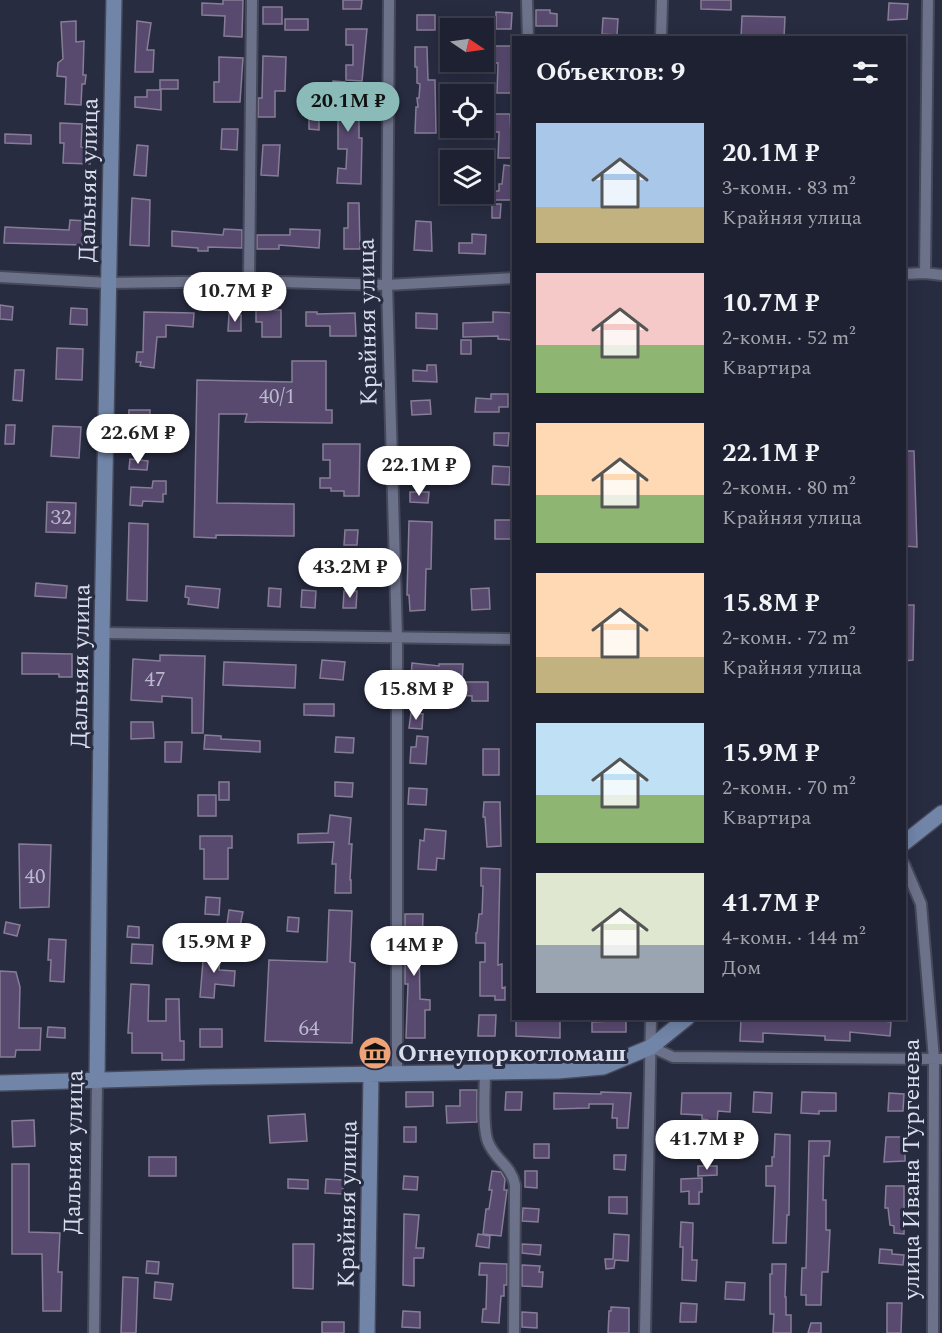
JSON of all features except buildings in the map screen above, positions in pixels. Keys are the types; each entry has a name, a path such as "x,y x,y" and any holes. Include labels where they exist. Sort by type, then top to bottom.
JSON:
{"main road":[{"name":"Дальняя улица","path":"97,1081 102,633 114,0"},
{"path":"906,841 942,813"},
{"path":"0,1083 558,1071 603,1067 651,1047 685,1020"},
{"name":"Крайняя улица","path":"367,1333 371,1075"}],"street":[{"path":"249,281 252,0"},
{"name":"Крайняя улица","path":"389,0 387,285 397,638 397,1074"},
{"path":"527,0 528,36"},
{"path":"661,36 662,0"},
{"path":"925,273 928,0"},
{"path":"906,274 942,275"},
{"path":"0,277 108,283 249,281 387,285 512,278"},
{"path":"102,633 512,639"},
{"name":"улица Ивана Тургенева","path":"906,869 921,904 938,1059 933,1333"},
{"path":"645,1333 651,1020"},
{"path":"651,1047 673,1057 938,1059"},
{"path":"484,1072 487,1139 492,1150 512,1174 515,1185 514,1333"},
{"name":"Дальняя улица","path":"94,1333 97,1081"}],"place":[{"name":"Огнеупоркотломаш","path":"375,1053"}]}
